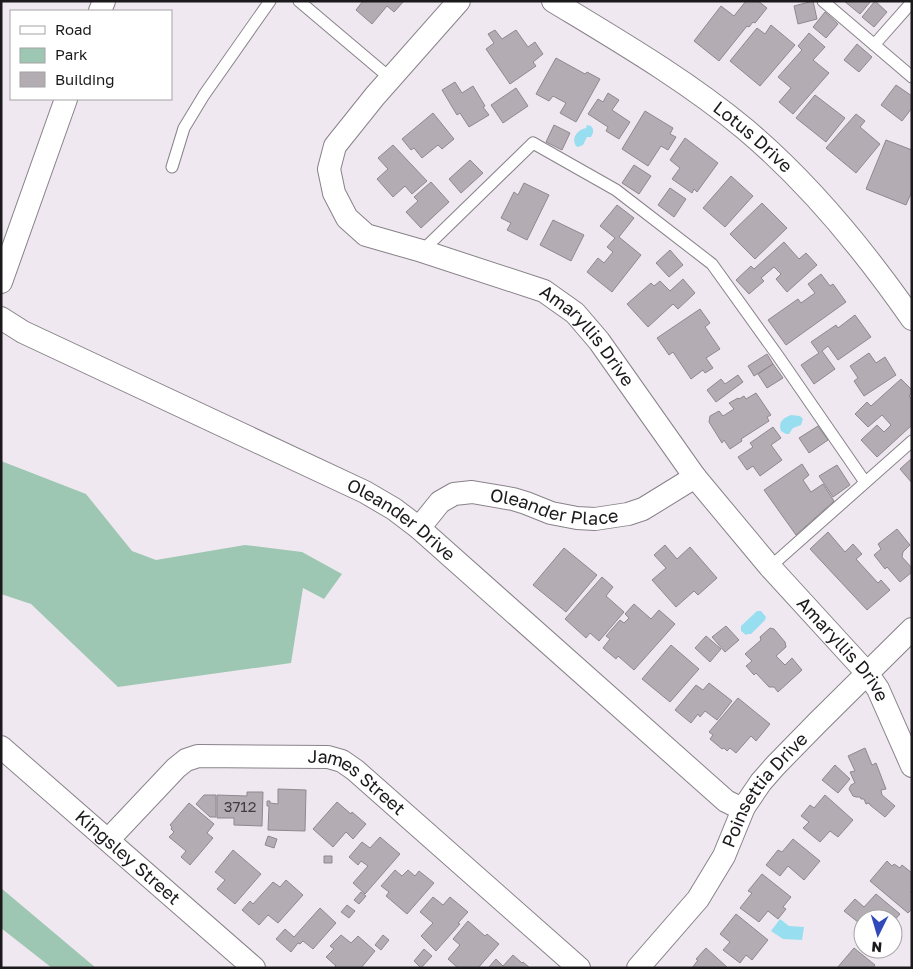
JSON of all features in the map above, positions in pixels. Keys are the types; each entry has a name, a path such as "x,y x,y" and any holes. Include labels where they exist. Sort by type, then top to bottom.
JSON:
{"street":[{"name":"Amaryllis Drive","path":"459,1 390,78 335,146 329,168 334,193 347,218 366,235 422,251 544,291 575,313 598,341 694,477 770,567 867,673 878,689 912,766"},
{"name":"Lotus Drive","path":"553,1 629,47 745,129 813,193 891,289 912,319"},
{"path":"1,282 66,100"},
{"name":"Oleander Drive","path":"1,318 23,332 365,492 394,509 419,528 726,801 744,807"},
{"name":"Oleander Place","path":"419,528 440,502 454,494 472,492 512,499 526,502 551,513 595,519 628,514 643,509 694,477"},
{"name":"Poinsettia Drive","path":"638,968 702,892 724,856 744,807 761,782 912,629"},
{"name":"Kingsley Street","path":"1,747 254,968"},
{"name":"James Street","path":"108,840 154,790 186,760 198,756 328,757 342,761 355,770 579,968"}],"lane":[{"path":"172,167 184,128 204,95 270,1"},
{"path":"299,1 390,78"},
{"path":"823,1 912,77"},
{"path":"874,45 912,2"},
{"path":"422,251 532,143 616,190 712,264 866,482"},
{"path":"770,567 912,441"}],"green space":[{"path":"1,461 86,494 132,551 156,560 245,545 302,552 342,574 324,599 303,588 291,663 118,687 31,604 1,594"},
{"path":"1,888 96,968 52,968 1,928"}],"water":[{"path":"587,125 591,126 593,133 591,137 587,137 583,145 578,147 574,140 575,137"},
{"path":"791,415 800,416 803,419 801,425 793,428 789,434 786,434 781,431 781,423"},
{"path":"757,611 761,611 766,617 765,620 751,634 746,635 741,631 741,626"},
{"path":"780,919 789,926 804,927 802,940 783,939 771,931"}],"building":[{"path":"363,1 404,1 394,12 387,6 372,24 356,10"},
{"path":"746,1 758,1 767,8 755,23 753,22 749,27 747,26 719,61 694,41 721,6 734,16"},
{"path":"813,1 817,19 798,24 794,6"},
{"path":"844,1 871,1 860,14"},
{"path":"875,1 887,12 874,27 862,17"},
{"path":"825,12 838,24 826,38 813,27"},
{"path":"771,25 795,45 760,86 730,61 757,28 765,34"},
{"path":"495,30 502,39 516,30 528,47 535,42 543,54 533,62 536,66 510,84 486,49 494,43 488,34"},
{"path":"809,33 825,47 813,60 829,73 793,114 779,102 791,88 778,77 802,50 798,46"},
{"path":"857,44 872,57 859,72 844,60"},
{"path":"556,58 585,74 587,72 600,79 576,122 560,113 566,103 553,96 549,101 536,94"},
{"path":"455,82 462,93 473,86 489,115 469,127 460,113 457,115 442,90"},
{"path":"896,85 912,96 912,108 902,121 881,105"},
{"path":"516,88 528,106 503,123 491,105"},
{"path":"608,93 619,100 612,110 630,122 619,139 606,131 608,127 588,114 598,99 603,102"},
{"path":"815,95 845,118 826,142 796,118"},
{"path":"645,111 673,128 670,134 676,137 668,150 661,146 648,166 622,149"},
{"path":"433,113 454,139 442,149 438,145 422,158 414,148 411,150 402,139"},
{"path":"856,114 865,121 860,127 880,144 856,173 826,148"},
{"path":"554,125 570,133 562,150 546,142"},
{"path":"685,138 718,163 697,192 694,189 692,193 672,179 680,168 670,160"},
{"path":"886,140 912,150 912,191 906,205 866,189"},
{"path":"393,145 427,181 412,194 405,186 393,197 377,179 388,169 378,158"},
{"path":"470,160 483,173 461,193 449,179"},
{"path":"634,165 651,176 639,194 622,183"},
{"path":"731,176 753,196 725,227 703,208"},
{"path":"431,182 449,202 421,228 406,212 418,201 414,197"},
{"path":"524,183 549,195 527,240 507,230 511,223 501,218 514,192 518,195"},
{"path":"670,188 686,199 674,217 658,205"},
{"path":"762,203 787,228 755,259 730,234"},
{"path":"617,205 634,218 619,237 641,255 612,292 587,272 598,258 604,263 613,252 607,247 615,238 600,226"},
{"path":"553,220 584,235 571,261 540,245"},
{"path":"784,242 799,259 806,253 817,265 787,292 776,279 781,274 774,267 761,278 764,281 749,294 736,280 751,266 754,269"},
{"path":"670,250 683,265 669,277 656,263"},
{"path":"821,274 830,286 833,284 846,302 786,345 768,320 798,299 801,303 815,293 808,284"},
{"path":"683,279 695,293 678,309 673,304 648,327 627,304 651,283 654,286 660,281 670,291"},
{"path":"700,309 710,323 705,327 720,349 706,358 713,368 705,373 703,370 691,379 673,352 669,355 657,338"},
{"path":"855,315 871,337 838,360 828,346 822,351 835,369 814,384 801,365 819,353 811,342 836,325 838,328"},
{"path":"869,353 876,363 885,357 896,375 864,396 854,381 858,378 850,366"},
{"path":"767,354 773,364 754,376 748,366"},
{"path":"773,364 783,378 767,388 758,374"},
{"path":"738,375 743,382 716,402 707,390 721,379 725,384"},
{"path":"901,379 912,390 909,396 912,400 912,425 877,457 861,440 877,425 884,432 891,425 882,415 868,427 855,414 867,402 871,406"},
{"path":"756,393 771,415 767,417 769,421 741,439 742,441 730,449 724,440 722,443 709,422 710,416 719,411 723,416 734,409 729,403 744,396 746,399"},
{"path":"818,426 828,440 809,453 799,438"},
{"path":"773,427 781,438 771,445 782,460 760,476 753,466 747,470 738,457 753,447 750,443"},
{"path":"912,458 912,483 900,469"},
{"path":"802,464 809,475 803,480 811,492 823,484 834,501 796,535 764,490"},
{"path":"837,465 850,485 833,497 819,476"},
{"path":"897,529 910,545 903,552 902,557 912,568 912,572 900,582 887,567 885,569 874,555 881,549 878,544"},
{"path":"828,532 845,552 853,544 862,554 856,559 878,583 881,580 890,590 867,610 810,549"},
{"path":"665,545 677,559 690,547 717,578 698,595 694,591 676,607 652,580 666,568 654,555"},
{"path":"564,548 597,575 566,612 533,585"},
{"path":"602,577 613,587 606,596 624,612 599,641 590,633 586,638 565,619"},
{"path":"634,604 651,619 659,610 675,624 634,670 618,656 616,659 603,648 610,639 606,636 620,620 624,623 629,618 625,614"},
{"path":"726,626 739,640 725,652 712,637"},
{"path":"770,628 774,629 785,642 786,647 776,656 785,665 792,658 802,670 778,692 774,687 769,687 756,673 754,675 746,666 752,661 745,654 761,640 760,637"},
{"path":"706,636 721,649 710,662 695,648"},
{"path":"671,645 699,669 670,702 642,679"},
{"path":"709,683 732,701 717,720 705,711 700,717 698,714 691,723 675,710 696,685 703,690"},
{"path":"738,698 770,724 756,741 751,736 736,753 730,748 727,751 724,748 722,749 710,739 713,735 709,732"},
{"path":"865,748 872,765 876,763 886,789 881,790 882,795 895,806 885,817 869,803 866,804 864,799 853,796 849,789 855,783 850,772 855,771 848,756"},
{"path":"835,765 850,779 838,793 822,780"},
{"path":"278,789 306,790 305,831 268,830 269,806 267,806 267,801 278,804"},
{"path":"247,792 263,792 262,826 234,825 234,818 217,818 217,795 247,796"},
{"path":"204,795 216,795 216,817 210,817 196,804"},
{"path":"825,795 853,820 838,837 830,831 820,842 803,828 809,822 801,816 810,805 814,808"},
{"path":"337,802 366,824 353,839 346,832 333,847 313,829"},
{"path":"189,803 214,824 207,833 213,838 190,865 181,857 186,851 169,837 174,832 170,825"},
{"path":"268,836 277,839 274,848 265,845"},
{"path":"380,837 400,854 365,894 353,883 368,866 361,861 358,865 349,857 362,842 370,848"},
{"path":"793,839 820,861 804,880 788,866 780,876 766,865 778,850 782,852"},
{"path":"233,850 261,874 235,904 217,889 225,880 215,872"},
{"path":"324,856 332,856 332,863 324,863"},
{"path":"887,861 892,866 894,864 900,868 902,865 912,873 912,890 910,892 912,893 912,909 908,913 870,881"},
{"path":"395,870 402,876 408,870 415,876 419,871 434,883 407,914 386,896 389,892 381,886"},
{"path":"762,874 791,897 783,907 786,909 778,919 768,911 759,922 740,908 752,893 748,891"},
{"path":"286,880 303,895 278,923 268,915 259,925 242,910 250,901 253,904 273,882 280,887"},
{"path":"361,892 366,896 359,904 354,900"},
{"path":"876,894 894,909 853,909 853,918 844,911 855,899 864,907"},
{"path":"433,897 443,905 450,897 468,912 436,951 421,936 433,923 420,912"},
{"path":"347,905 355,911 349,918 341,912"},
{"path":"320,908 336,923 313,949 303,941 300,944 298,943 291,952 276,939 285,929 294,937"},
{"path":"736,914 768,940 752,960 746,955 740,963 723,950 730,942 720,934"},
{"path":"468,921 485,936 487,934 499,944 478,968 458,968 448,959 460,945 453,939"},
{"path":"341,935 351,943 358,936 375,951 361,968 334,968 336,966 326,957 334,949 330,946"},
{"path":"383,935 389,940 381,950 375,945"},
{"path":"706,948 728,968 692,968 698,960 696,959"},
{"path":"424,949 432,956 421,968 414,961"},
{"path":"853,949 853,959 868,959 875,965 873,968 837,968"},
{"path":"513,955 530,968 488,968 496,959 503,966"}]}
